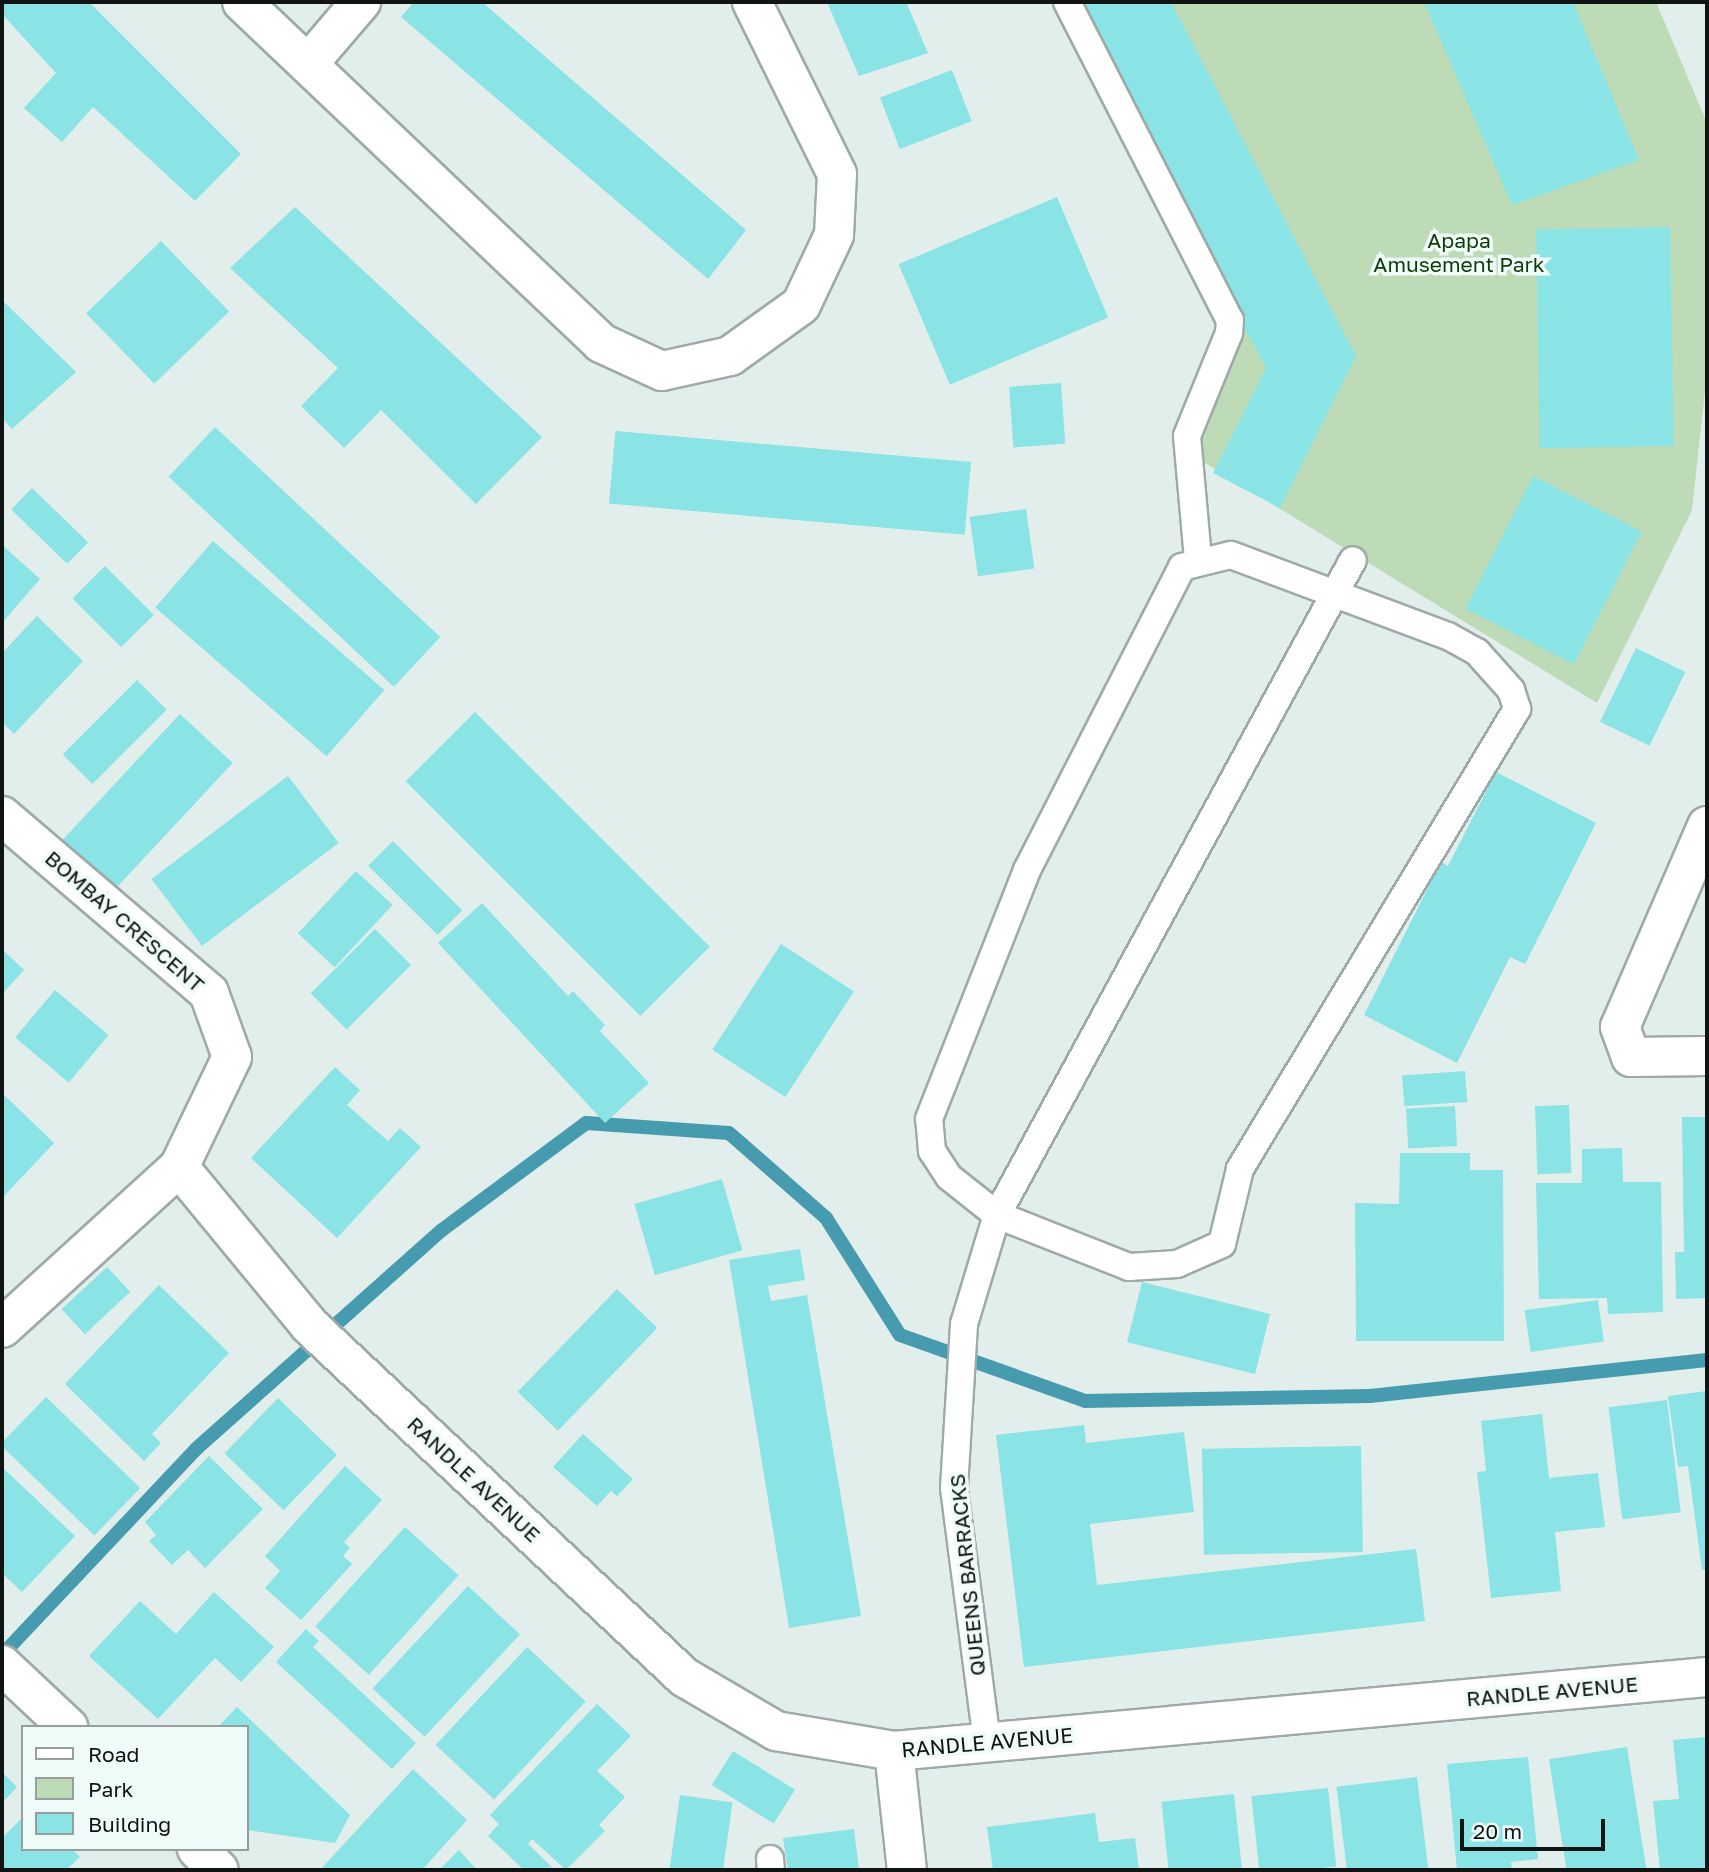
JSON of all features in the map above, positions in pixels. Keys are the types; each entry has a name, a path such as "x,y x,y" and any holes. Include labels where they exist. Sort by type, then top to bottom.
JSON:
{"street":[{"path":"242,2 601,343 662,371 730,356 801,305 834,235 837,174 752,2"},
{"path":"308,64 361,2"},
{"name":"BOMBAY CRESCENT","path":"2,816 209,993 232,1057 179,1167 2,1328"},
{"path":"1707,826 1620,1027 1631,1057 1707,1056"},
{"name":"RANDLE AVENUE","path":"179,1167 310,1326 684,1677 776,1731 894,1751 1707,1677"},
{"path":"2,1665 66,1725"},
{"path":"894,1751 907,1870"},
{"path":"199,1851 219,1870"}],"lane":[{"path":"1067,2 1230,320 1229,333 1187,436 1198,560"},
{"path":"1231,555 1336,596 1448,636 1477,652 1511,690 1517,709 1240,1169 1222,1244 1177,1264 1129,1267 997,1216 949,1177 932,1151 929,1119 1027,870 1182,567 1198,560 1231,555"},
{"name":"QUEENS BARRACKS","path":"986,1742 954,1488 964,1324 997,1216 1336,596 1353,560"}],"green space":[{"name":"Apapa Amusement Park","path":"1055,2 1656,2 1707,123 1707,373 1692,510 1597,703 1184,450 1230,353"}],"building":[{"path":"2,2 89,2 241,154 195,201 93,107 62,142 24,108 56,73 2,14"},
{"path":"414,2 482,2 746,230 708,279 401,17"},
{"path":"827,2 906,2 928,53 859,76"},
{"path":"1074,2 1171,2 1356,356 1280,508 1213,473 1266,368"},
{"path":"1424,2 1573,2 1639,160 1512,205"},
{"path":"952,70 972,121 900,149 880,98"},
{"path":"1057,197 1108,318 950,385 899,264"},
{"path":"295,207 542,437 476,504 381,410 344,448 301,406 338,368 230,268"},
{"path":"1670,227 1674,446 1540,448 1536,229"},
{"path":"161,241 229,311 154,384 86,313"},
{"path":"2,300 76,372 12,429 2,418"},
{"path":"1061,383 1065,444 1013,447 1009,387"},
{"path":"215,427 440,637 394,687 169,477"},
{"path":"615,431 971,462 965,535 609,504"},
{"path":"1533,476 1642,531 1574,664 1465,609"},
{"path":"32,488 88,542 67,564 11,510"},
{"path":"1026,509 1034,568 978,576 970,517"},
{"path":"213,541 384,690 327,756 155,607"},
{"path":"2,545 40,579 2,623"},
{"path":"105,566 154,615 121,647 72,599"},
{"path":"37,616 83,661 14,734 2,722 2,653"},
{"path":"1636,648 1685,672 1649,746 1600,722"},
{"path":"137,680 167,710 92,784 63,754"},
{"path":"475,712 710,947 640,1016 406,781"},
{"path":"180,714 233,763 113,891 61,842"},
{"path":"1496,772 1596,823 1525,964 1510,957 1457,1063 1364,1015 1441,862 1448,866"},
{"path":"288,776 339,843 202,946 151,879"},
{"path":"393,841 462,910 438,935 368,866"},
{"path":"356,871 393,905 335,967 298,933"},
{"path":"482,903 568,996 573,991 605,1025 600,1031 649,1083 605,1123 438,943"},
{"path":"375,929 411,965 347,1029 311,993"},
{"path":"781,944 854,991 785,1097 712,1050"},
{"path":"2,949 24,970 2,994"},
{"path":"55,990 109,1035 69,1082 15,1037"},
{"path":"335,1067 360,1090 347,1105 388,1141 400,1128 421,1147 337,1238 251,1158"},
{"path":"1465,1071 1467,1102 1404,1106 1402,1075"},
{"path":"2,1093 54,1143 4,1196 2,1193"},
{"path":"1569,1105 1571,1173 1537,1174 1535,1106"},
{"path":"1455,1106 1457,1146 1408,1149 1406,1109"},
{"path":"1682,1117 1707,1117 1707,1298 1676,1299 1675,1252 1684,1252"},
{"path":"1622,1148 1623,1182 1661,1182 1663,1312 1608,1314 1607,1298 1539,1299 1536,1183 1582,1183 1582,1149"},
{"path":"1400,1153 1470,1153 1470,1170 1503,1170 1504,1341 1356,1341 1355,1203 1399,1204"},
{"path":"722,1179 742,1250 655,1275 635,1204"},
{"path":"800,1249 805,1280 768,1286 771,1301 807,1295 861,1616 789,1628 729,1260"},
{"path":"107,1267 130,1292 85,1334 62,1309"},
{"path":"1142,1282 1270,1314 1255,1374 1127,1342"},
{"path":"159,1285 229,1353 152,1434 161,1443 144,1461 65,1384"},
{"path":"617,1289 657,1328 558,1431 518,1392"},
{"path":"1598,1300 1604,1342 1531,1352 1525,1310"},
{"path":"1707,1391 1707,1569 1702,1570 1688,1466 1678,1467 1668,1396"},
{"path":"46,1397 140,1488 94,1535 2,1446 2,1443"},
{"path":"278,1398 337,1455 283,1510 225,1453"},
{"path":"1667,1400 1681,1512 1622,1519 1608,1407"},
{"path":"1542,1414 1549,1478 1598,1473 1605,1527 1555,1532 1561,1591 1491,1598 1477,1472 1486,1471 1481,1421"},
{"path":"1084,1425 1086,1443 1184,1432 1194,1512 1090,1524 1097,1585 1416,1549 1425,1621 1024,1667 996,1435"},
{"path":"583,1434 633,1479 617,1496 611,1491 597,1506 553,1467"},
{"path":"1361,1446 1363,1552 1204,1555 1202,1449"},
{"path":"209,1456 263,1509 205,1568 188,1550 172,1565 149,1541 156,1535 145,1522"},
{"path":"345,1466 382,1500 344,1542 350,1548 343,1556 352,1564 301,1620 265,1588 280,1571 265,1556"},
{"path":"2,1467 75,1536 22,1592 2,1573"},
{"path":"405,1527 459,1575 369,1675 315,1627"},
{"path":"468,1586 520,1634 424,1737 373,1688"},
{"path":"214,1592 274,1647 241,1682 215,1658 158,1719 89,1656 140,1601 176,1634"},
{"path":"306,1629 319,1641 313,1647 416,1743 392,1769 276,1662"},
{"path":"527,1647 586,1702 494,1800 436,1745"},
{"path":"597,1704 631,1736 597,1771 625,1797 599,1825 605,1831 566,1870 532,1839 528,1844 552,1867 524,1870 488,1836 499,1824 490,1815"},
{"path":"237,1707 350,1815 335,1843 248,1830 248,1725 220,1725"},
{"path":"1707,1737 1707,1870 1660,1870 1653,1801 1679,1799 1673,1740"},
{"path":"1627,1747 1646,1869 1566,1870 1549,1759"},
{"path":"733,1751 795,1790 774,1824 712,1785"},
{"path":"1528,1757 1538,1859 1511,1862 1512,1870 1457,1870 1447,1764"},
{"path":"413,1769 467,1820 422,1870 320,1870"},
{"path":"2,1772 17,1787 2,1803"},
{"path":"1417,1777 1428,1870 1347,1870 1337,1787"},
{"path":"1328,1788 1336,1867 1259,1870 1251,1796"},
{"path":"1234,1794 1242,1870 1169,1870 1161,1802"},
{"path":"680,1795 732,1802 723,1870 669,1870"},
{"path":"1095,1813 1099,1842 1135,1838 1139,1870 993,1870 987,1827"},
{"path":"21,1819 21,1851 74,1851 80,1857 66,1870 2,1870 2,1838"},
{"path":"854,1829 859,1870 788,1870 783,1838"},
{"path":"459,1850 477,1870 439,1870"}],"waterway":[{"path":"2,1655 196,1449 442,1230 586,1123 729,1133 826,1218 900,1335 1085,1401 1370,1396 1707,1360"}]}
